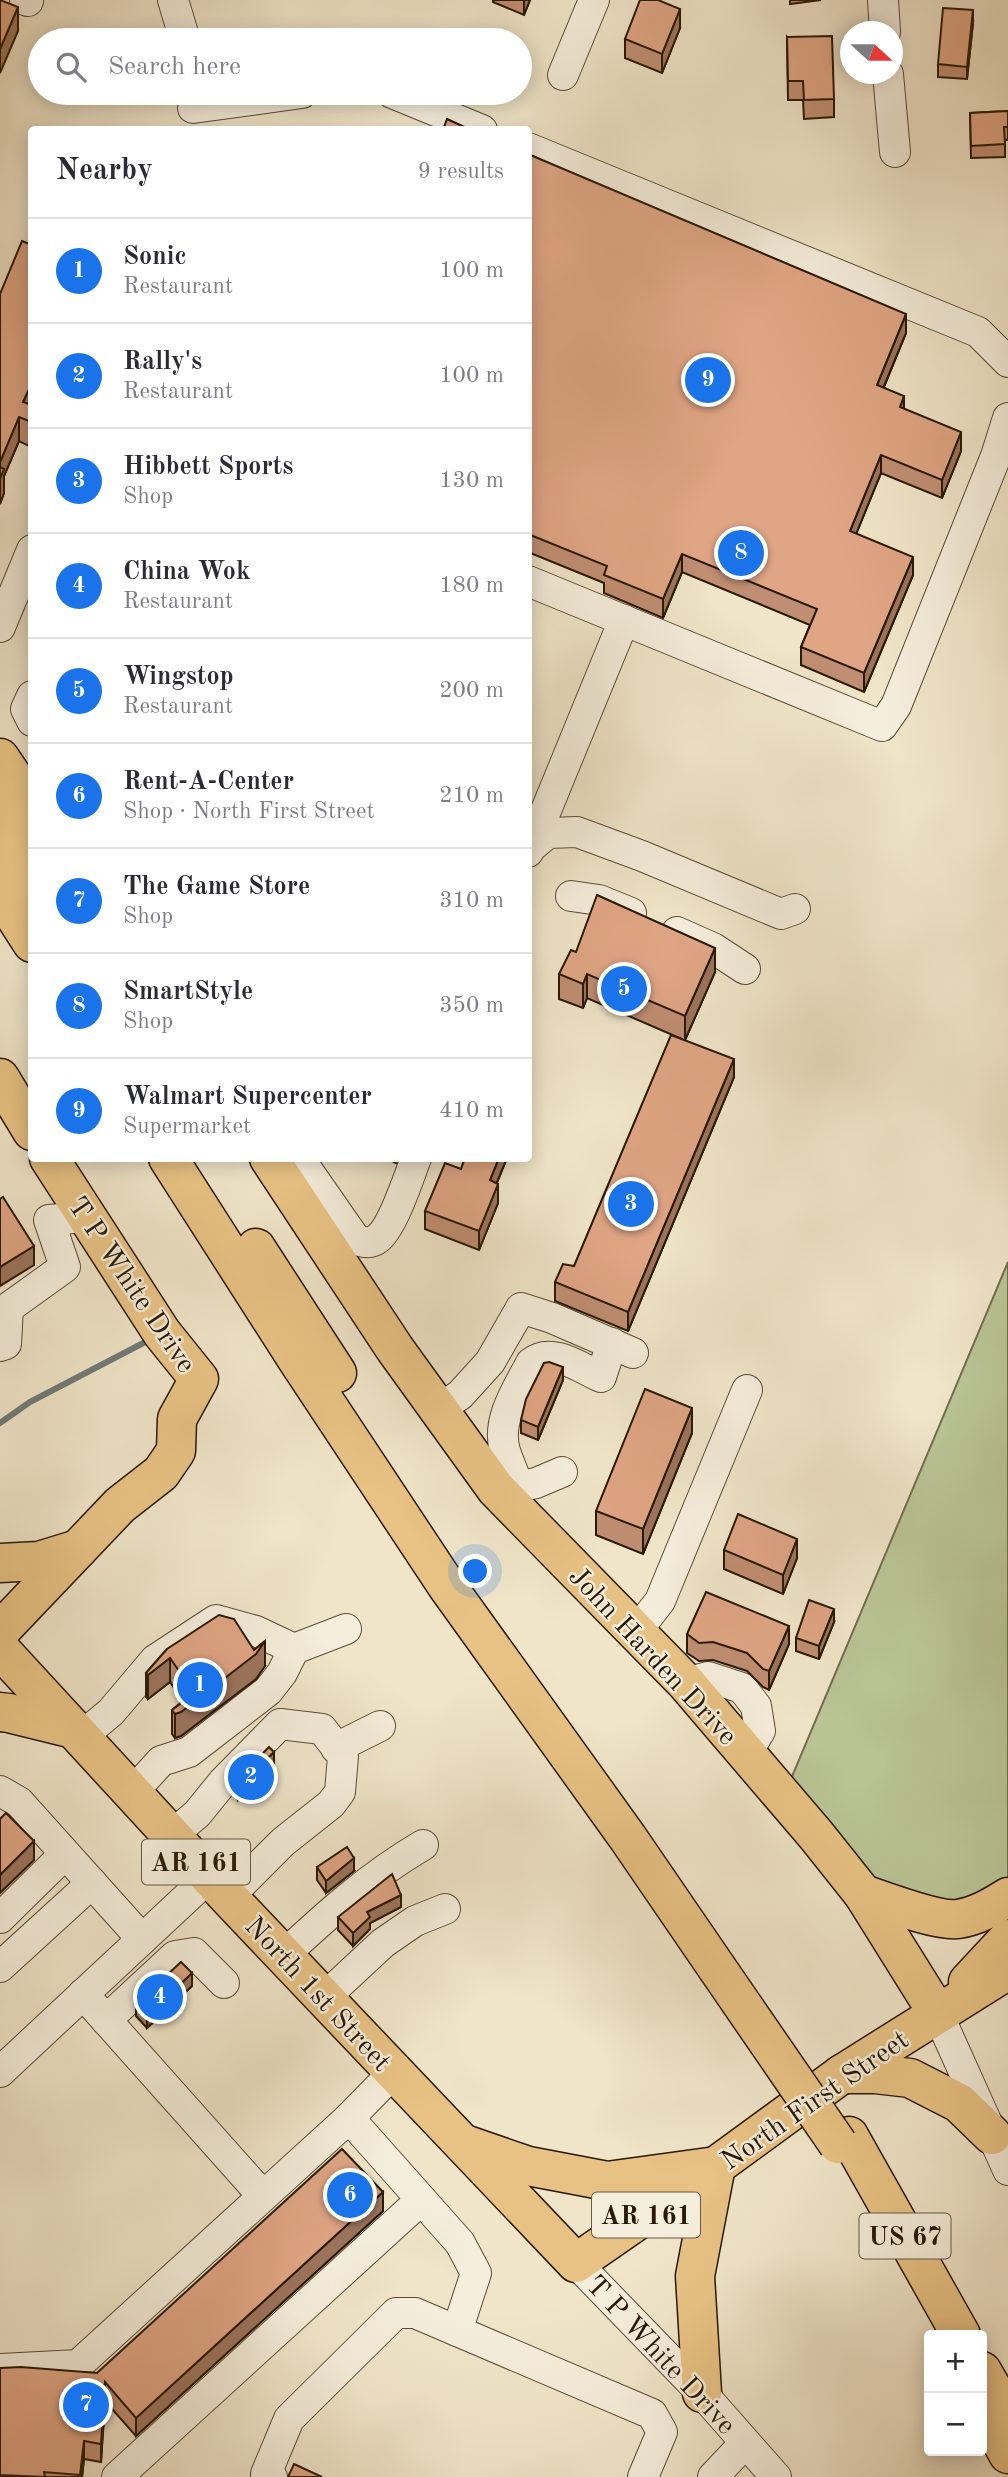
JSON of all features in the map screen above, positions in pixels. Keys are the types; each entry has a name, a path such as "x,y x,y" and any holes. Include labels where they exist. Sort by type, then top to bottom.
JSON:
{"main road":[{"path":"0,758 28,799"},
{"path":"0,798 28,834"},
{"path":"0,845 28,889"},
{"path":"0,893 28,937"},
{"path":"0,1078 28,1124"},
{"name":"T P White Drive","path":"0,1631 120,1505 161,1473 176,1451 177,1419 199,1380 162,1333 52,1162"},
{"name":"US 67","path":"171,1162 447,1586 722,1965"},
{"name":"US 67","path":"199,1162 722,1965 843,2140 958,2330"},
{"name":"John Harden Drive","path":"272,1162 437,1410 635,1633 686,1683 816,1835 863,1894 938,2014"},
{"path":"0,1563 39,1561 78,1549"},
{"name":"North 1st Street","path":"0,1649 402,2081"},
{"path":"0,1712 78,1733"},
{"path":"863,1894 916,1911 956,1919 987,1910 1008,1897"},
{"path":"938,2014 1008,1939"},
{"path":"938,2014 1008,1970"},
{"name":"North First Street","path":"576,2263 842,2074 938,2014"},
{"path":"842,2074 910,2078 959,2103 992,2135"},
{"name":"AR 161","path":"402,2081 576,2263"},
{"name":"US 67","path":"843,2140 941,2330"},
{"path":"462,2143 528,2166 607,2181 716,2166 695,2276 702,2393"},
{"path":"987,2380 1008,2416"},
{"path":"987,2414 1008,2454"}],"street":[{"path":"173,0 181,28"},
{"path":"563,75 594,0"},
{"path":"883,0 884,21"},
{"path":"889,84 895,152"},
{"path":"192,110 224,105"},
{"path":"421,105 472,126"},
{"path":"532,150 978,332 1008,362"},
{"path":"532,583 882,726 896,706 996,456 1008,418"},
{"path":"0,627 28,560"},
{"path":"532,845 624,620"},
{"path":"532,848 548,833 577,832 781,914 795,909"},
{"path":"571,896 599,900 645,919 713,948 745,969"},
{"path":"302,1162 356,1240 370,1242 378,1239 387,1227 414,1162"},
{"path":"0,1346 6,1344 8,1308 65,1267 49,1220 86,1217"},
{"path":"437,1410 460,1395 490,1362 521,1308 623,1348 601,1377 550,1355 539,1356 531,1363 503,1423 505,1452 515,1472 507,1492"},
{"path":"635,1633 660,1601 747,1390"},
{"path":"507,1492 562,1472"},
{"path":"78,1733 111,1712 155,1660 216,1620 256,1631 294,1649"},
{"path":"132,1793 161,1761 189,1752 268,1691 282,1673 294,1649 346,1629"},
{"path":"0,2072 142,1939 284,1842 331,1804 340,1792 343,1756 322,1729 280,1724 197,1814 172,1835"},
{"path":"336,1748 380,1727"},
{"path":"4,1799 19,1802 142,1939"},
{"path":"284,1955 338,1904 384,1868 423,1845"},
{"path":"0,1918 65,1854"},
{"path":"0,1967 92,1883"},
{"path":"325,1997 383,1943 415,1921 446,1909"},
{"path":"106,2020 175,1956 194,1953 224,1983"},
{"path":"83,1994 264,2196"},
{"name":"John Harden Drive","path":"938,2014 1008,2170"},
{"path":"0,2369 78,2365 349,2118 402,2081"},
{"path":"349,2118 460,2243 476,2273 457,2331"},
{"path":"117,2477 421,2200"},
{"name":"T P White Drive","path":"576,2263 702,2393 776,2477"},
{"path":"268,2476 289,2419 396,2313 415,2314 652,2414 662,2432 643,2477"},
{"path":"713,2477 745,2443"}],"green space":[{"path":"1008,1262 1008,1911 918,1918 783,1798"}],"building":[{"path":"0,0 18,7 0,49"},
{"path":"640,0 658,0 680,9 662,54 625,39"},
{"path":"943,8 973,10 967,67 938,64"},
{"path":"832,36 834,99 804,100 803,81 788,81 787,37"},
{"path":"1008,111 1008,127 1004,127 1005,144 971,146 970,113"},
{"path":"447,119 462,126 444,126"},
{"path":"532,156 906,314 877,385 904,396 900,407 961,432 942,480 881,455 850,531 913,557 864,673 801,647 817,609 682,554 663,599 604,575 607,566 532,536"},
{"path":"22,241 28,243 28,391 23,402 28,404 28,421 19,417 0,462 0,294"},
{"path":"597,895 715,948 685,1016 587,974 583,984 559,974 571,950 576,952"},
{"path":"671,1035 734,1059 628,1312 555,1282 563,1264 574,1266"},
{"path":"464,1162 497,1162 490,1180 498,1184 479,1231 425,1211 445,1163 461,1169"},
{"path":"3,1197 34,1246 0,1267 0,1199"},
{"path":"544,1363 563,1367 538,1427 521,1420 526,1399"},
{"path":"645,1389 692,1408 643,1529 596,1511"},
{"path":"738,1514 797,1539 783,1575 724,1550"},
{"path":"706,1592 789,1626 769,1671 763,1669 747,1653 713,1642 699,1643 687,1634"},
{"path":"809,1600 834,1609 819,1646 796,1638"},
{"path":"219,1615 234,1619 254,1650 265,1641 256,1654 175,1714 172,1710 194,1693 170,1658 148,1675 146,1673 167,1649"},
{"path":"269,1747 274,1752 238,1787 234,1783"},
{"path":"6,1813 34,1841 0,1875 0,1819"},
{"path":"347,1847 354,1858 326,1881 317,1867"},
{"path":"392,1874 401,1895 367,1912 370,1917 353,1933 338,1917"},
{"path":"181,1962 192,1973 147,2016 136,2004"},
{"path":"342,2149 383,2192 136,2418 105,2382 101,2444 84,2441 80,2475 44,2472 45,2477 0,2475 0,2368 97,2373"},
{"path":"294,2464 322,2477 288,2477"}],"waterway":[{"path":"0,1423 30,1402 151,1339"}],"place":[{"name":"Walmart Supercenter","path":"708,380"},
{"name":"SmartStyle","path":"741,553"},
{"name":"Wingstop","path":"624,989"},
{"name":"Hibbett Sports","path":"631,1204"},
{"name":"Sonic","path":"200,1685"},
{"name":"Rally's","path":"251,1777"},
{"name":"China Wok","path":"160,1997"},
{"name":"Rent-A-Center","path":"350,2195"},
{"name":"The Game Store","path":"86,2405"}]}
